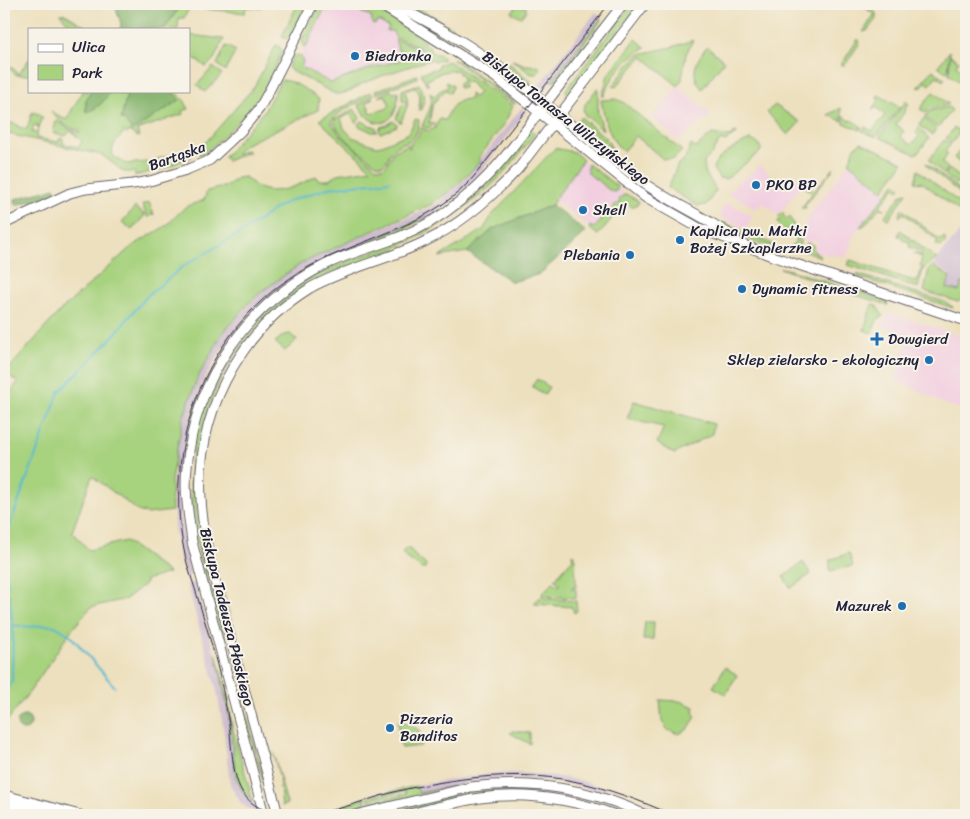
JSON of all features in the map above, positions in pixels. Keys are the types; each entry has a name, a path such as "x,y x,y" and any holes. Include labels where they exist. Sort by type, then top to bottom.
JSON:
{"main road":[{"name":"Bartąska","path":"4,224 70,193 86,189 150,181 186,170 216,157 259,109 313,4"},
{"name":"Biskupa Tomasza Wilczyńskiego","path":"379,4 478,66 646,198 699,228 772,256 966,321"},
{"name":"Biskupa Tomasza Wilczyńskiego","path":"393,4 477,51 546,103 645,183 722,229 742,244"},
{"name":"Biskupa Tadeusza Płoskiego","path":"264,815 192,542 187,506 186,469 192,433 201,402 216,368 236,336 271,300 299,279 326,264 411,232 450,210 470,194 497,166 623,4"},
{"name":"Biskupa Tadeusza Płoskiego","path":"278,815 204,532 200,497 200,475 208,426 225,380 249,342 265,324 285,306 309,289 345,271 424,242 473,212 497,191 518,169 645,4"},
{"path":"354,815 471,787 535,784 582,791 606,798 645,815"},
{"path":"4,795 80,815"},
{"path":"406,815 480,798 519,796 571,802 615,815"},
{"path":"4,803 51,815"}],"shaded area":[{"path":"344,4 394,29 403,62 331,84 295,65 326,5"},
{"path":"596,12 601,17 553,79 543,91 535,90"},
{"path":"678,86 712,115 679,139 675,138 652,117"},
{"path":"522,107 526,112 472,183 457,197 417,222 335,255 302,272 265,298 231,336 203,382 193,409 185,443 181,480 181,518 191,574 186,578 174,527 173,487 175,462 183,418 197,379 222,334 261,292 293,269 313,257 438,203 466,178"},
{"name":"Shell","path":"582,160 627,196 596,232 553,199"},
{"path":"849,163 886,193 854,234 846,258 835,254 834,256 814,251 817,241 813,240 812,243 799,239 808,217"},
{"path":"761,165 778,185 790,175 802,185 778,215 763,203 754,209 747,203 728,194 738,182"},
{"path":"726,202 752,215 746,229 722,218 720,213"},
{"path":"966,224 966,283 962,283 959,291 947,288 950,275 934,265"},
{"path":"889,313 966,337 966,408 959,409 940,402 898,382 895,378 907,341 894,336 890,329 879,324 880,321 885,322"},
{"path":"187,583 195,583 220,673 230,718 236,777 248,798 254,803 257,813 240,802 230,784 216,687"},
{"path":"515,773 554,776 586,782 615,791 676,815 659,815 609,795 578,786 548,781 517,779 490,780 461,785 328,815 283,815 282,813 299,814 315,812 349,804 374,795 425,784 488,774","holes":["406,791 406,794 366,803 365,801"]}],"green space":[{"path":"116,4 182,4 165,28 120,28"},
{"path":"182,4 266,4 259,8 246,7 245,13 204,9 191,5 184,18 179,18 178,28 165,28"},
{"path":"298,4 306,4 290,36 286,39 282,36"},
{"path":"320,4 337,4 328,7 328,11 324,10 306,47 303,46 302,40"},
{"path":"345,4 367,8 388,17 425,42 420,47 395,37 393,31 387,31 389,27 378,21 376,24 373,24 371,17"},
{"path":"401,4 426,13 471,39 469,42"},
{"path":"632,4 639,4 570,95 565,91"},
{"path":"861,4 866,4 876,13 876,19 867,31 863,32 874,15"},
{"path":"517,6 526,7 526,11 521,17 512,13"},
{"path":"60,14 87,28 72,27"},
{"path":"408,16 460,45 436,35"},
{"path":"601,18 600,23 554,82 552,81"},
{"path":"190,35 224,39 214,59 206,67 190,55"},
{"path":"395,39 421,49 426,44 430,47 429,50 439,54 444,59 434,62 433,59 407,67 339,94 335,94 290,70 288,67 294,55 301,56 303,62 301,67 331,83 371,68 401,60"},
{"path":"636,39 646,48 632,56 620,68 602,97 608,75"},
{"path":"858,39 860,41 859,44 845,65 841,65"},
{"path":"693,40 686,54 682,79 678,86 642,56 616,87 613,86 628,65 640,54"},
{"path":"276,45 280,47 282,53 263,91 225,135 208,150 199,154 197,146 205,143 254,87"},
{"path":"226,46 236,51 225,71 217,64"},
{"path":"707,46 724,61 702,89 695,72 697,62"},
{"path":"950,51 948,71 946,72 938,66"},
{"path":"950,55 959,61 956,65 966,74 966,87 949,74"},
{"path":"452,59 460,62 516,103 514,104"},
{"path":"28,60 28,75 16,75 4,63 5,61 19,74"},
{"path":"512,60 526,65 538,66 540,69 537,74 531,74"},
{"path":"449,61 513,106 504,124 478,159 481,161 456,186 432,204 302,263 261,292 248,304 222,334 197,379 183,418 171,480 172,511 147,514 138,511 92,476 72,532 89,550 126,541 169,573 146,580 146,583 126,599 91,607 70,632 31,690 4,725 4,401 18,382 5,373 59,312 131,247 167,225 185,207 204,200 207,191 227,186 237,178 245,177 257,187 272,191 287,189 316,176 319,180 329,180 338,174 371,169 319,120 371,92 373,96 344,110 331,122 339,134 376,167 383,168 393,152 409,144 408,147 410,148 411,143 418,136 421,128 429,131 435,128 439,119 445,120 457,102 470,99 470,94 474,97 479,93 469,81 463,84 464,88 459,88 459,83 464,80 457,70 442,72 426,81 429,85 427,85 421,73 438,68 439,64"},
{"path":"509,63 531,81 530,85 507,65"},
{"path":"213,67 222,74 205,92 197,85"},
{"path":"933,70 945,79 943,81 936,76 930,85 926,82 920,88 918,87"},
{"path":"417,75 417,78 376,94 375,91"},
{"path":"281,80 296,84 319,99 318,110 244,145 234,155 247,150 249,152 227,161 224,157 264,111"},
{"path":"446,82 453,87 450,93 446,90 433,103 429,123 434,123 434,125 428,128 422,126 431,106 430,93 434,96 448,87"},
{"path":"419,84 425,97 421,110 419,110 420,96 416,87 405,91 408,102 402,101 402,90"},
{"path":"598,87 598,112 603,130 585,115 583,109"},
{"path":"391,90 393,93 398,92 397,103 395,112 385,122 378,123 372,120 358,105 373,98 367,103 371,113 386,109 390,105 385,95 379,96"},
{"path":"82,92 91,92 86,100 86,112 93,110 106,98 109,92 179,99 172,92 175,92 184,100 189,109 182,111 183,114 137,130 138,137 129,131 127,134 124,132 117,140 112,152 113,156 126,164 147,162 149,165 157,159 189,150 191,157 165,168 135,176 134,172 124,172 102,155 4,133 4,121 27,129 32,112 39,114 43,119 41,119 38,129 37,125 34,125 32,132 36,133 38,130 36,138 58,142 60,138 63,139 63,144 79,147 82,141 71,131 79,133 81,131 64,124 51,111 66,120"},
{"path":"91,92 109,92 100,105 86,112 86,100"},
{"path":"118,92 172,92 180,100 132,131 125,121 121,119 127,94"},
{"path":"933,92 949,104 930,108 926,113 920,109"},
{"path":"878,95 900,107 876,137 862,131 865,127 872,131 885,115 876,107 873,110 873,107 879,101 877,99"},
{"path":"615,99 623,102 682,151 674,159 663,159 636,136 623,151 611,135 601,100"},
{"path":"906,101 909,104 896,124 904,131 900,136 911,145 919,136 915,132 919,128 929,138 918,153 915,154 879,137"},
{"path":"408,104 401,122 399,122 396,118 402,105"},
{"path":"775,105 800,122 788,135 767,112"},
{"path":"948,107 952,110 938,128 925,117 930,111"},
{"path":"841,108 842,121 828,115"},
{"path":"354,109 360,118 355,122 351,114 341,118 344,128 352,137 376,146 409,133 415,119 419,120 418,129 412,139 400,144 391,152 384,164 376,164 351,144 335,125 334,120"},
{"path":"843,115 862,127 860,130 844,123"},
{"path":"581,117 607,139 612,149 578,120"},
{"path":"924,118 936,129 932,135 919,125"},
{"path":"56,121 71,130 66,136 53,133"},
{"path":"362,121 376,127 377,132 372,132 359,126 358,124"},
{"path":"393,121 397,126 381,133 379,132 380,127"},
{"path":"954,128 960,132 952,143 946,138"},
{"path":"531,130 535,134 512,163 497,180 459,212 402,245 311,283 271,314 234,357 220,382 209,408 201,436 197,465 196,495 198,517 210,581 205,582 194,526 191,498 190,484 194,444 208,395 233,351 266,312 303,282 317,274 414,235 454,212 488,183"},
{"path":"734,132 738,133 717,144 718,146 713,150 714,152 704,162 705,172 716,191 706,205 698,206 668,188 678,164 685,159 691,145 696,148 712,134 730,137"},
{"path":"750,140 759,145 761,151 726,179 719,178 713,169 714,164 728,152"},
{"path":"944,140 951,144 945,152 948,154 942,163 948,168 944,174 930,162 930,158"},
{"path":"861,142 903,162 883,190 849,163 855,147"},
{"path":"966,143 966,149 961,156 966,160 966,168 954,158"},
{"path":"555,148 574,152 583,160 552,205 493,229 467,252 439,257 483,230 493,214"},
{"path":"926,163 966,195 966,198 928,167"},
{"path":"588,164 618,187 617,190 614,192 609,190 590,175 587,170"},
{"path":"834,168 805,205 806,208 801,208 812,194 805,187 806,185 814,191"},
{"path":"949,169 961,178 956,184 945,175"},
{"path":"918,170 966,208 964,215 923,183 915,182"},
{"path":"895,183 901,188 899,190 895,187 880,206 884,209 879,208 865,225 860,227"},
{"path":"55,188 56,194 16,205 15,199"},
{"path":"907,193 888,220 885,216 902,194"},
{"path":"626,194 638,201 638,204 632,207 626,202 598,235 589,228 590,226 594,228 614,207 613,205 620,203 619,198"},
{"path":"149,202 154,215 152,214 148,218 142,205"},
{"path":"552,205 586,232 540,274 512,282 467,252 493,229"},
{"path":"135,207 145,215 132,230 122,222"},
{"path":"902,209 940,240 945,237 945,243 941,247 936,245 938,241 903,213 900,217"},
{"path":"783,212 787,219 790,217 800,241 799,248 792,246 796,240 777,223 780,219 778,217"},
{"path":"431,215 397,234 354,248"},
{"path":"725,223 775,245 774,247 757,243 723,224"},
{"path":"900,230 937,259 923,269 918,288 848,265 850,260 917,282 922,267 920,266 922,257 914,253 921,255 922,252 909,247 910,242 902,240 903,237 898,236"},
{"path":"806,243 813,245 813,251 821,257 804,251"},
{"path":"933,266 950,277 947,288 959,291 962,283 966,283 964,297 958,302 924,291 929,269"},
{"path":"780,268 845,288 844,291"},
{"path":"857,274 945,302 953,308 858,277"},
{"path":"852,290 887,301 888,305 849,293"},
{"path":"872,304 876,305 883,316 877,320 872,333 864,330"},
{"path":"290,334 297,340 285,351 275,342 284,335"},
{"path":"537,379 549,387 544,395 532,386"},
{"path":"634,401 714,424 712,434 674,454 657,443 664,427 627,419"},
{"path":"406,548 411,550 426,565 425,569 422,569 405,557 402,552"},
{"path":"849,553 853,566 830,571 830,560"},
{"path":"572,554 575,555 576,587 572,587 572,589 576,589 576,598 542,596 553,582 560,585 555,579 573,559"},
{"path":"803,562 811,574 791,588 783,577"},
{"path":"221,583 264,741 269,748 271,758 265,749"},
{"path":"212,587 273,812 271,811 207,588"},
{"path":"539,598 576,601 577,611 574,613 572,607 535,604"},
{"path":"645,622 654,622 653,640 643,640"},
{"path":"216,653 226,690 232,726 253,802 242,790 236,777 228,710"},
{"path":"725,667 737,675 726,694 713,687"},
{"path":"660,700 679,701 695,707 693,712 696,717 688,729 679,734 667,730 662,721"},
{"path":"21,716 27,716 31,723 27,730 21,730 17,726 17,720"},
{"path":"401,720 419,730 421,746 402,748 398,721"},
{"path":"512,731 530,733 530,744 510,733"},
{"path":"273,752 287,804 282,806 280,779"},
{"path":"461,785 328,815 299,815 333,809 364,798 366,803 406,794 405,791 369,800 368,797 416,786 419,793"},
{"path":"524,788 571,793 571,795 549,792 503,793 457,800 391,815 417,804 475,790"}],"waterway":[{"path":"8,586 4,559 4,541 59,392 108,342 147,296 185,265 246,230 289,201 328,188 390,181"},
{"path":"4,693 12,681 13,625 9,595"},
{"path":"13,625 31,627 41,625 55,626 70,635 115,687"}],"tram line":[{"path":"288,815 259,808 250,801 238,784 220,677 184,550 179,507 180,464 188,422 203,383 223,346 249,313 281,285 318,262 423,216 442,205 460,191 476,174 609,4"},
{"path":"304,815 331,810 398,791 431,784 471,778 512,775 553,778 586,784 624,795 673,815"}],"place":[{"name":"Biedronka","path":"355,56"},
{"name":"PKO BP","path":"756,185"},
{"name":"Shell","path":"583,210"},
{"name":"Kaplica pw. Matki Bożej Szkaplerzne","path":"680,240"},
{"name":"Plebania","path":"630,255"},
{"name":"Dynamic fitness","path":"742,289"},
{"name":"Dowgierd","path":"877,339"},
{"name":"Sklep zielarsko - ekologiczny","path":"929,360"},
{"name":"Mazurek","path":"902,606"},
{"name":"Pizzeria Banditos","path":"390,728"}]}
